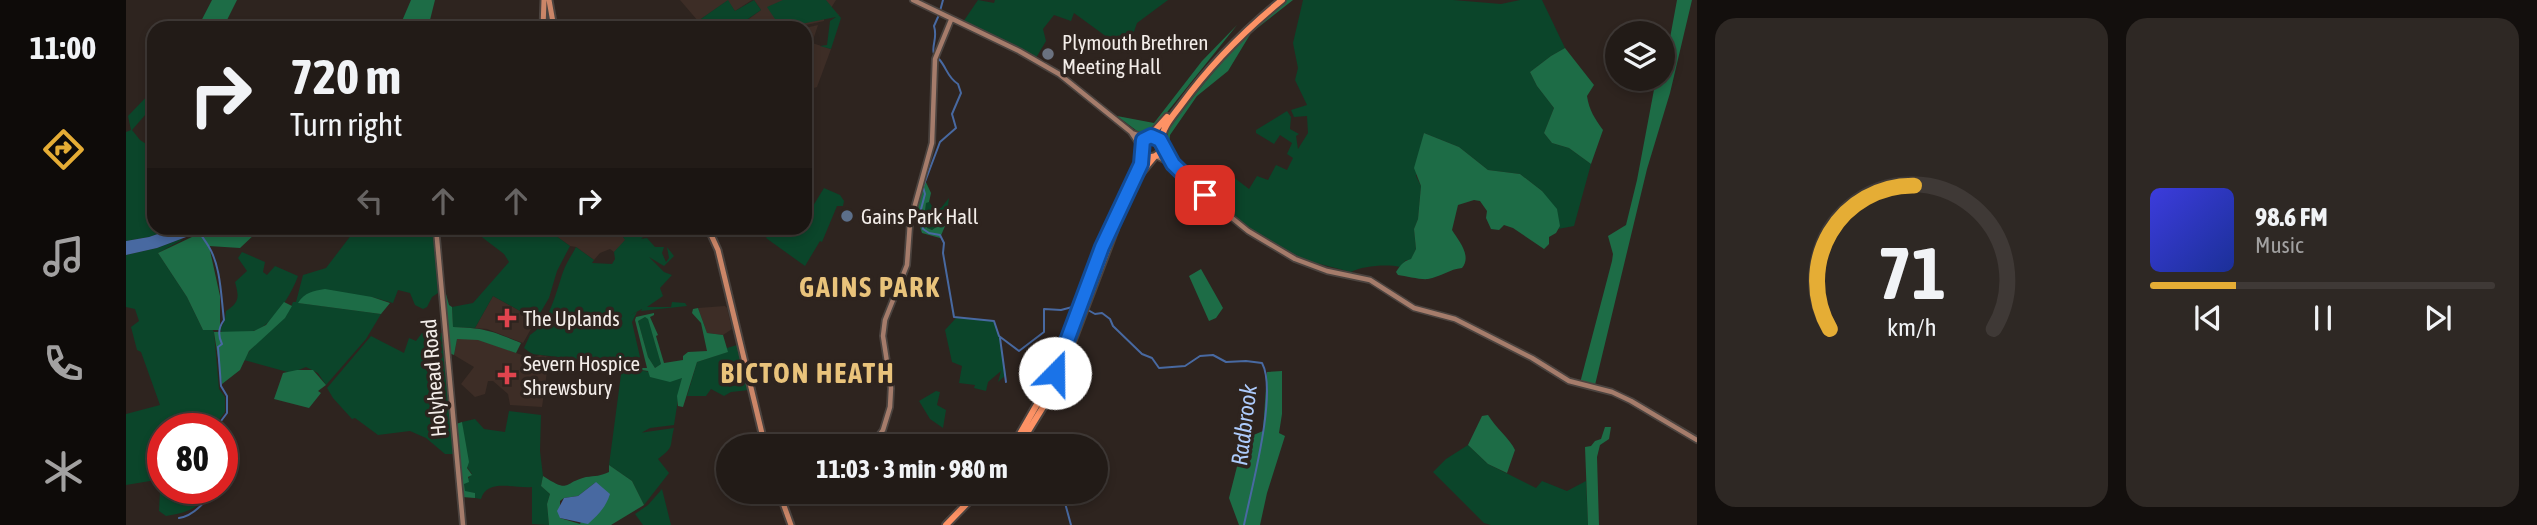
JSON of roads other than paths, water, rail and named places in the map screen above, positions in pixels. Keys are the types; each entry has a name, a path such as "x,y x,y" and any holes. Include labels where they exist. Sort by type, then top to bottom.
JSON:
{"highway":[{"path":"1022,434 1055,373 1102,247 1141,164 1142,150 1148,137 1158,129 1220,51 1275,0"},
{"path":"1024,434 1048,399 1082,318 1114,230 1142,170 1161,150 1163,130 1204,75 1237,38 1282,0"},
{"path":"1148,137 1155,137 1161,143"},
{"path":"1142,150 1147,156 1155,157"},
{"path":"946,525 968,504"},
{"path":"952,525 970,504"}],"main road":[{"path":"913,0 1020,51 1059,74 1131,132 1142,150"},
{"path":"546,21 548,1"},
{"path":"548,1 552,21"},
{"path":"880,434 891,407 884,320 907,265 910,223 932,143 935,60 951,20"},
{"path":"1131,132 1148,137"},
{"path":"1161,143 1173,164 1214,202 1248,231 1296,259 1327,271 1370,280 1413,308 1455,319 1569,380 1621,396 1697,440"},
{"path":"1155,157 1173,164"},
{"name":"Holyhead Road","path":"437,235 463,525"},
{"path":"711,235 718,250 762,434"},
{"path":"783,504 791,525"}],"water":[{"path":"191,235 157,248 126,255 126,241"},
{"path":"596,482 610,494 604,507 588,524 560,518 557,511 564,498 578,496"}],"waterway":[{"name":"Radbrook","path":"940,11 943,0"},
{"name":"Radbrook","path":"934,54 934,26 938,17"},
{"name":"Radbrook","path":"939,59 958,84 961,93 952,114 956,128 940,142 923,187 925,194 920,213 923,229 940,235 944,243 943,253 954,317 994,321 999,336 1019,351 1044,332 1044,309 1061,310 1076,306"},
{"path":"201,235 213,255 220,282 224,320 219,332 222,344 218,347 221,386 227,396 227,413"},
{"name":"Radbrook","path":"1088,310 1095,314 1102,313 1110,319 1113,326 1142,354 1152,358 1159,368 1185,366 1200,356 1213,355 1226,362 1262,363 1266,377 1265,418 1244,525"},
{"path":"1000,338 1006,382"},
{"path":"179,518 195,511 202,504"},
{"path":"1065,504 1071,525"}],"place":[{"name":"Plymouth Brethren Meeting Hall","path":"1048,54"},
{"name":"Gains Park Hall","path":"847,216"},
{"name":"The Uplands","path":"507,318"},
{"name":"Severn Hospice Shrewsbury","path":"507,375"}],"district":[{"name":"GAINS PARK","path":"870,287"},
{"name":"BICTON HEATH","path":"808,373"}]}
